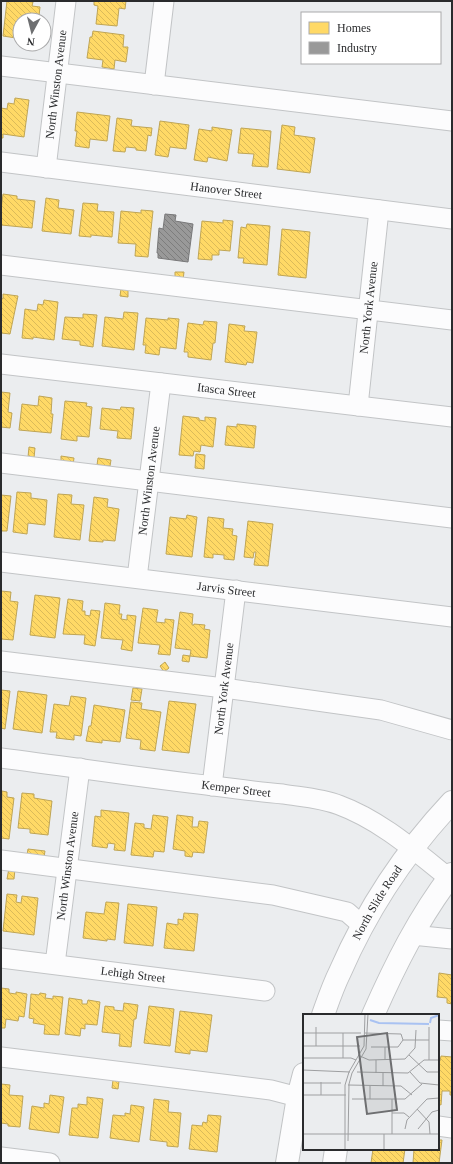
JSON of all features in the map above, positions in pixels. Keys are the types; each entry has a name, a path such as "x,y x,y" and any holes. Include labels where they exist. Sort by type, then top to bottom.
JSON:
{"main road":[{"name":"North Slide Road","path":"323,1014 340,972 363,926 389,881 412,848 452,802"},
{"path":"373,1014 388,980 412,935 450,876"},
{"path":"287,1163 298,1097 303,1078"},
{"path":"334,1163 336,1150"}],"street":[{"name":"North Winston Avenue","path":"46,168 66,1"},
{"path":"154,85 164,1"},
{"path":"1,66 452,121"},
{"name":"Hanover Street","path":"1,162 452,219"},
{"name":"North York Avenue","path":"358,406 379,210"},
{"path":"1,265 452,320"},
{"name":"Itasca Street","path":"1,364 452,417"},
{"name":"North Winston Avenue","path":"137,578 161,383"},
{"path":"1,463 452,518"},
{"name":"Jarvis Street","path":"1,562 452,617"},
{"name":"North York Avenue","path":"212,786 236,590"},
{"path":"1,660 224,688 381,710 452,730"},
{"name":"Kemper Street","path":"1,758 309,798 339,805 372,821 450,876"},
{"name":"North Winston Avenue","path":"55,964 80,768"},
{"path":"1,860 273,895 347,912 363,926"},
{"path":"412,935 452,940"},
{"name":"Lehigh Street","path":"1,958 265,991"},
{"path":"439,1030 452,1031"},
{"path":"1,1057 271,1090 298,1097"},
{"path":"439,1126 452,1128"},
{"path":"1,1157 50,1163"}],"building: Homes":[{"path":"7,1 33,2 32,6 40,7 39,12 12,12 12,37 3,36"},
{"path":"94,1 126,1 125,9 119,8 117,26 96,24 98,6 94,5"},
{"path":"93,31 124,35 123,47 128,47 126,62 115,60 114,69 102,67 103,60 87,58 90,37 92,37"},
{"path":"15,98 29,100 24,137 3,134 3,138 1,138 1,108 7,109 8,103 14,104"},
{"path":"77,112 110,116 107,141 90,139 89,148 75,146"},
{"path":"117,118 132,120 131,126 152,128 151,136 148,135 146,151 126,147 125,152 113,151"},
{"path":"160,121 189,125 186,149 170,147 168,157 155,155"},
{"path":"282,125 295,127 294,135 315,138 310,173 277,169"},
{"path":"212,127 232,130 227,161 208,157 207,162 194,160 199,129 212,131"},
{"path":"241,128 271,131 268,167 252,166 254,154 238,153"},
{"path":"3,194 17,196 17,199 35,201 32,228 1,225"},
{"path":"46,198 59,200 58,208 74,210 71,234 42,231"},
{"path":"83,203 98,204 97,211 114,212 112,237 91,235 91,237 79,236"},
{"path":"141,210 153,211 148,257 135,256 136,244 118,243 121,211 141,213"},
{"path":"223,220 233,221 230,251 219,250 219,255 212,255 212,260 198,259 202,221 223,223"},
{"path":"247,224 270,226 267,265 243,263 244,258 238,258 241,227 246,228"},
{"path":"282,229 310,232 306,278 278,275"},
{"path":"175,272 184,272 183,280 175,279"},
{"path":"121,289 128,290 128,297 120,296"},
{"path":"3,294 18,296 10,334 1,333 1,298 3,299"},
{"path":"44,300 58,302 54,340 33,337 33,339 22,338 25,309 37,311 38,304 43,305"},
{"path":"124,312 138,313 134,350 102,346 105,317 123,319"},
{"path":"83,314 97,315 93,347 80,345 80,341 62,339 65,317 83,318"},
{"path":"146,318 168,320 168,318 179,319 176,349 160,347 159,355 145,353 146,345 143,345"},
{"path":"204,321 217,322 215,343 213,343 211,360 188,357 188,352 184,352 188,323 203,325"},
{"path":"229,324 245,326 244,331 257,332 253,363 247,362 246,365 225,362"},
{"path":"1,392 10,393 8,412 12,413 10,428 1,427"},
{"path":"39,396 52,398 51,414 53,414 51,433 19,430 22,404 38,406"},
{"path":"65,401 87,403 86,406 92,407 89,437 77,436 77,441 61,439"},
{"path":"121,407 134,408 131,439 117,438 118,431 100,429 102,408 120,410"},
{"path":"183,416 199,418 199,420 205,421 205,417 216,418 213,447 201,445 200,452 194,451 193,456 179,455"},
{"path":"237,424 256,426 254,448 225,445 227,426 237,427"},
{"path":"29,447 35,448 34,458 28,457"},
{"path":"196,454 205,455 204,469 195,468"},
{"path":"61,456 74,458 73,465 61,464"},
{"path":"98,458 111,460 110,466 97,465"},
{"path":"17,492 31,493 31,498 47,500 45,525 28,523 27,534 13,532"},
{"path":"58,494 72,495 71,504 84,505 80,540 54,537"},
{"path":"1,495 11,496 7,531 1,531"},
{"path":"94,497 108,499 107,507 119,509 115,541 89,541"},
{"path":"187,515 197,517 192,557 166,554 170,517 186,519"},
{"path":"208,517 224,519 223,528 233,529 232,535 237,536 234,560 224,559 224,555 213,554 213,558 204,557"},
{"path":"248,521 273,524 268,566 254,565 256,552 254,552 253,558 244,557"},
{"path":"1,591 11,592 10,601 18,602 13,640 1,639"},
{"path":"35,595 60,598 55,638 30,635"},
{"path":"68,599 83,601 82,611 85,611 85,615 90,616 91,610 100,611 95,646 84,644 85,635 63,634"},
{"path":"105,603 120,605 119,614 122,614 121,619 127,620 127,615 136,616 132,651 121,649 123,640 101,638"},
{"path":"143,608 158,610 156,622 165,623 165,619 174,620 170,655 158,654 160,645 138,643"},
{"path":"180,612 193,614 192,625 205,625 204,629 210,630 207,658 190,656 191,650 175,648"},
{"path":"183,655 190,656 189,662 182,661"},
{"path":"165,662 169,668 164,672 160,666"},
{"path":"133,688 142,689 140,701 131,700"},
{"path":"1,690 10,691 5,729 1,728"},
{"path":"18,691 47,695 42,733 13,729"},
{"path":"71,696 86,698 81,736 74,735 74,740 56,738 57,732 50,732 54,704 69,706"},
{"path":"169,701 196,704 189,753 162,750"},
{"path":"131,702 142,703 141,709 161,712 155,751 140,749 141,740 126,738"},
{"path":"94,705 125,710 120,742 102,740 102,743 86,741 89,726 91,726"},
{"path":"2,791 7,792 7,797 14,798 9,839 1,838"},
{"path":"22,793 34,794 34,798 52,801 48,835 30,833 30,829 18,828"},
{"path":"101,810 129,813 125,851 114,850 115,844 108,843 107,848 92,846 95,816 101,817"},
{"path":"153,815 168,817 164,852 154,851 153,857 131,855 135,823 144,824 144,828 151,829"},
{"path":"177,815 193,817 192,827 198,827 199,821 208,822 204,853 193,852 192,857 185,856 185,851 173,849"},
{"path":"28,849 45,851 44,857 27,855"},
{"path":"9,868 15,869 14,879 7,879"},
{"path":"7,894 17,895 16,902 21,903 22,896 38,898 34,935 3,931"},
{"path":"106,902 119,903 115,940 107,939 107,941 83,938 86,912 104,914"},
{"path":"128,904 157,907 153,946 124,943"},
{"path":"184,913 198,914 194,951 164,948 167,923 178,925 178,919 183,920"},
{"path":"439,973 452,975 452,1004 447,1003 447,998 437,997"},
{"path":"1,988 9,989 9,993 16,994 16,992 27,994 24,1017 19,1016 18,1021 6,1019 5,1028 1,1028"},
{"path":"40,993 46,994 45,998 53,999 53,996 63,997 59,1035 44,1034 45,1025 33,1023 34,1019 29,1018 31,994 39,995"},
{"path":"69,998 82,1000 82,1004 87,1004 88,1000 100,1002 97,1025 85,1024 85,1029 81,1028 80,1036 65,1034"},
{"path":"124,1003 138,1005 136,1019 134,1019 131,1047 119,1046 120,1034 102,1032 105,1006 114,1007 114,1010 123,1011"},
{"path":"149,1006 174,1009 170,1046 144,1043"},
{"path":"180,1011 212,1015 207,1052 190,1050 190,1054 175,1052"},
{"path":"441,1056 452,1057 452,1095 450,1095 450,1091 442,1091 441,1105 439,1104"},
{"path":"113,1080 119,1081 118,1089 112,1088"},
{"path":"1,1084 10,1085 9,1095 23,1096 20,1127 8,1126 8,1124 1,1123"},
{"path":"50,1095 64,1097 59,1133 29,1129 32,1106 44,1108 44,1103 49,1104"},
{"path":"87,1097 103,1099 98,1138 69,1135 72,1108 78,1108 78,1104 87,1105"},
{"path":"154,1099 169,1101 168,1112 181,1113 178,1147 167,1146 167,1142 150,1140"},
{"path":"131,1105 144,1107 139,1142 110,1138 113,1115 125,1116 125,1113 130,1114"},
{"path":"208,1115 221,1116 217,1152 189,1149 192,1125 202,1126 203,1122 207,1123"},
{"path":"439,1140 442,1140 439,1163 413,1163 414,1150 439,1150"},
{"path":"373,1150 405,1150 403,1163 371,1163"}],"building: Industry":[{"path":"165,214 176,215 175,221 193,224 188,262 158,258 159,228 163,229"}]}
